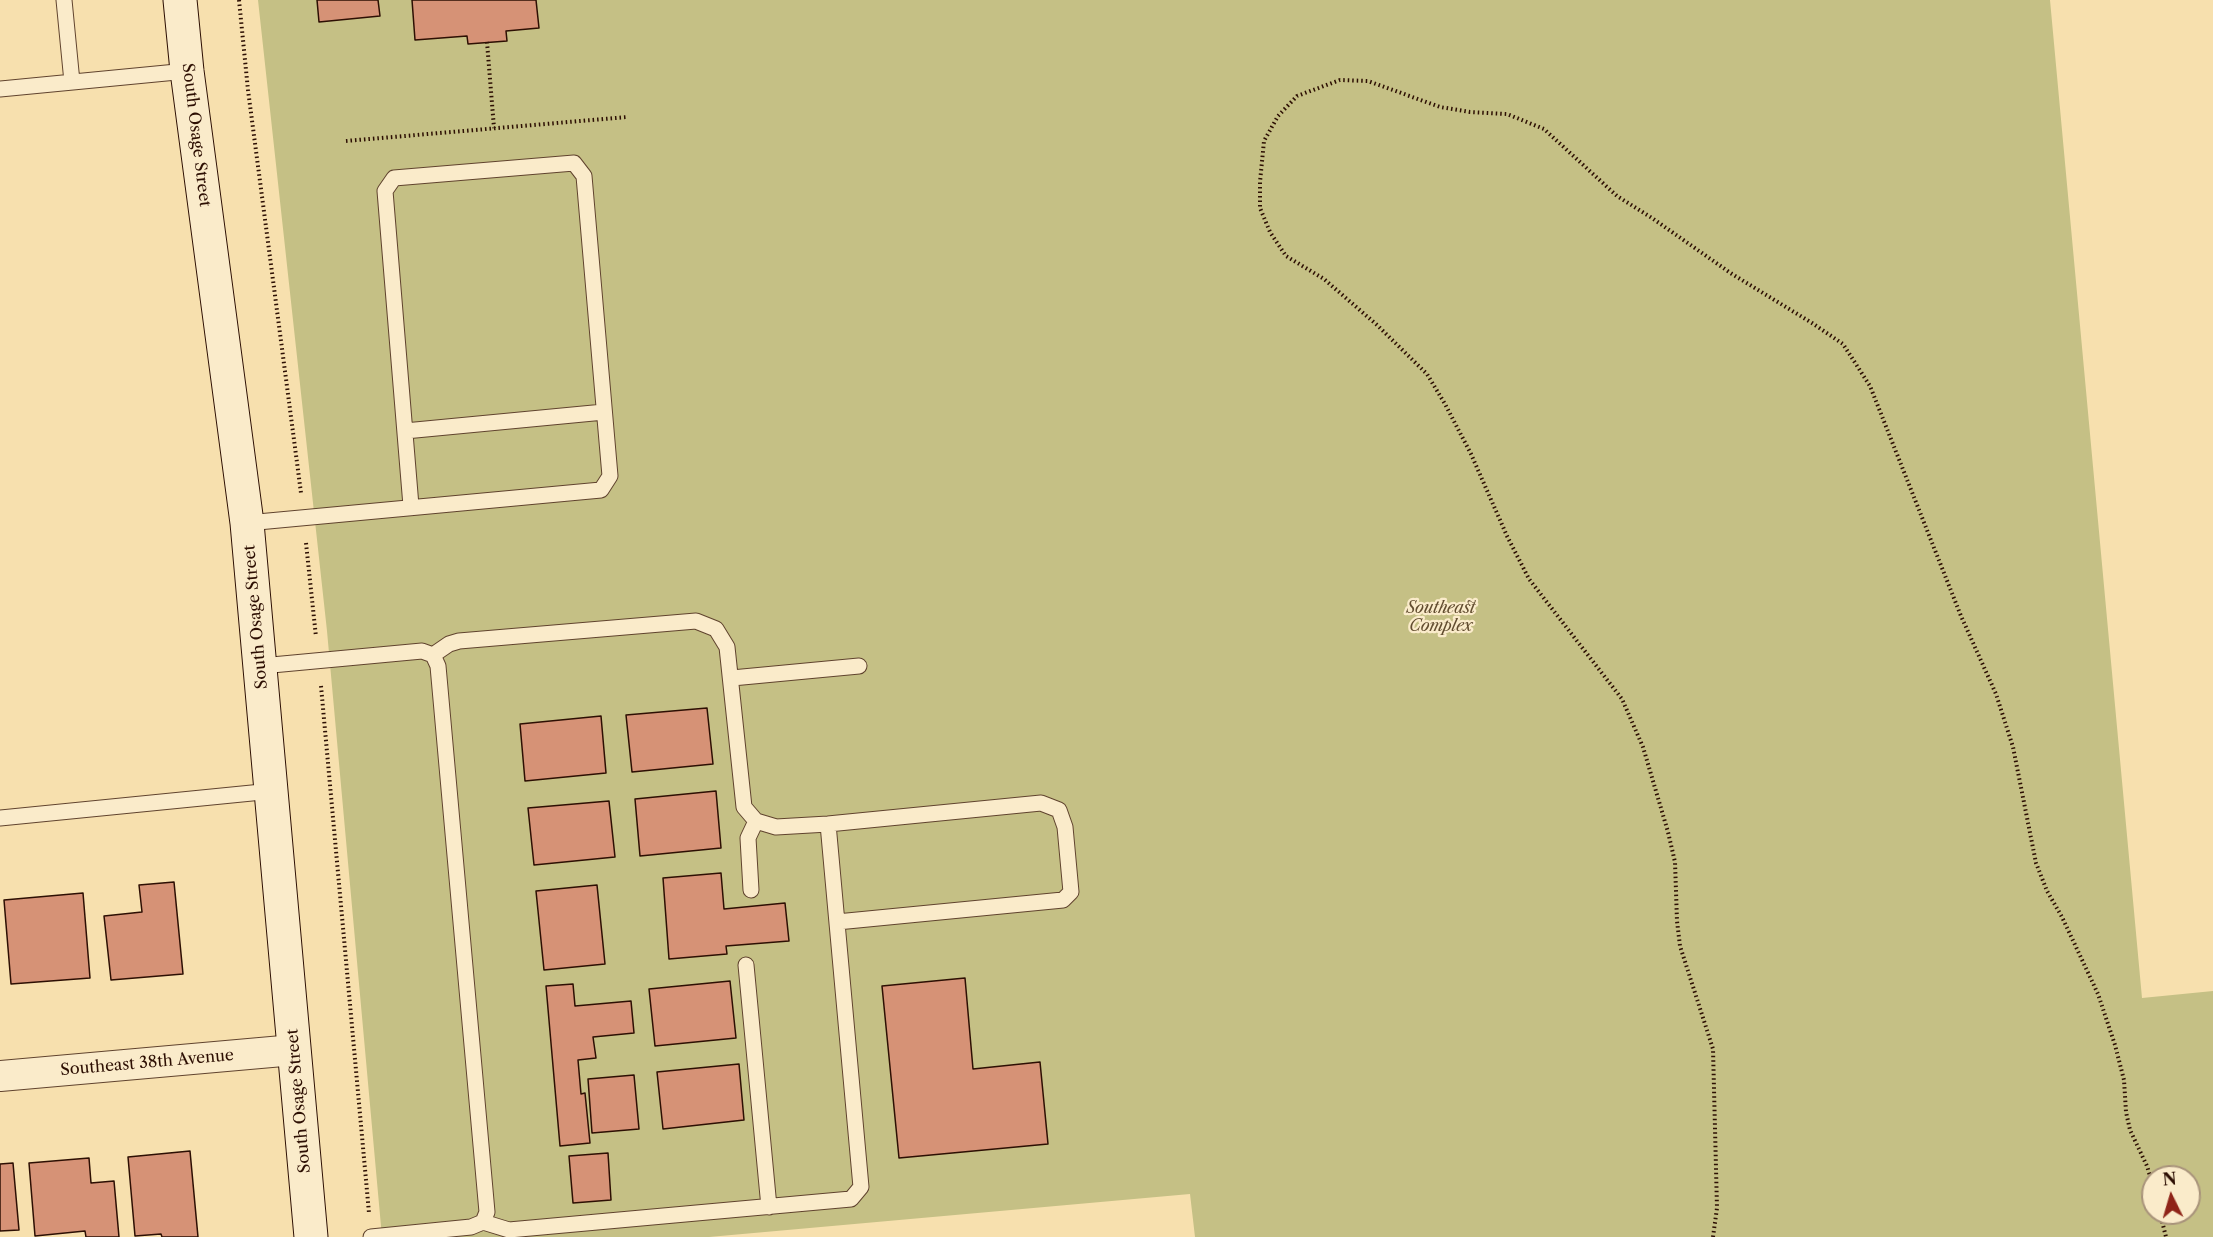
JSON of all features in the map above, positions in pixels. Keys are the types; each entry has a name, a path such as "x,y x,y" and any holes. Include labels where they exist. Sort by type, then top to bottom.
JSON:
{"main road":[{"name":"South Osage Street","path":"180,0 187,71 247,523 311,1237"}],"street":[{"name":"Southeast 38th Avenue","path":"0,1076 294,1050"}],"lane":[{"path":"64,0 72,82"},
{"path":"0,89 187,71"},
{"path":"247,523 601,490 610,476 584,176 574,163 394,178 385,191 411,506"},
{"path":"405,431 604,412"},
{"path":"433,655 449,644 459,641 696,621 716,629 727,647 744,807 756,821 776,827 1041,804 1059,810 1065,827 1071,892 1063,900 837,922"},
{"path":"261,666 422,651 433,655 438,666 487,1212 483,1222"},
{"path":"732,678 860,666"},
{"path":"0,818 272,791"},
{"path":"751,890 748,838 756,821"},
{"path":"371,1237 471,1227 483,1222 509,1230 851,1199 861,1187 828,824"},
{"path":"746,965 769,1208"}],"path":[{"path":"239,0 248,90 289,390 303,517 369,1214"},
{"path":"487,42 494,128"},
{"path":"1713,1237 1717,1208 1713,1049 1680,946 1675,862 1668,832 1643,747 1622,699 1529,579 1507,536 1471,454 1445,404 1426,374 1377,325 1324,279 1286,256 1270,232 1260,208 1264,141 1278,116 1297,96 1340,80 1368,81 1440,107 1470,112 1507,114 1544,129 1617,196 1732,274 1843,344 1870,386 1961,616 1996,694 2013,747 2036,863 2046,891 2062,916 2098,994 2124,1080 2126,1112 2130,1130 2147,1165"},
{"path":"346,141 627,117"}],"green space":[{"name":"Southeast Complex","path":"258,0 2050,0 2142,998 2213,991 2213,1237 1195,1237 1190,1194 709,1237 382,1237 327,631"}],"building":[{"path":"317,0 378,0 380,16 319,22"},
{"path":"412,0 536,0 539,28 506,31 507,41 468,44 467,36 415,40"},
{"path":"707,708 713,764 632,772 626,715"},
{"path":"601,716 606,773 525,781 520,724"},
{"path":"716,791 721,848 640,856 635,799"},
{"path":"609,801 615,857 534,865 528,808"},
{"path":"721,873 724,909 785,903 789,941 726,946 727,954 669,959 663,878"},
{"path":"174,882 183,974 111,980 104,916 142,912 139,885"},
{"path":"597,885 605,964 544,970 536,891"},
{"path":"83,893 90,978 11,984 4,900"},
{"path":"965,978 973,1069 1040,1062 1048,1144 899,1158 882,986"},
{"path":"730,981 736,1038 655,1046 649,989"},
{"path":"573,984 575,1006 631,1001 634,1033 593,1037 596,1058 578,1060 581,1094 585,1093 590,1143 560,1146 546,986"},
{"path":"739,1064 744,1120 663,1129 657,1072"},
{"path":"634,1075 639,1129 592,1133 588,1079"},
{"path":"190,1151 198,1237 162,1237 161,1234 135,1236 128,1157"},
{"path":"608,1153 611,1200 573,1203 569,1156"},
{"path":"89,1158 91,1183 114,1181 119,1237 86,1237 85,1231 35,1236 29,1163"},
{"path":"13,1163 19,1230 0,1231 0,1164"}]}
